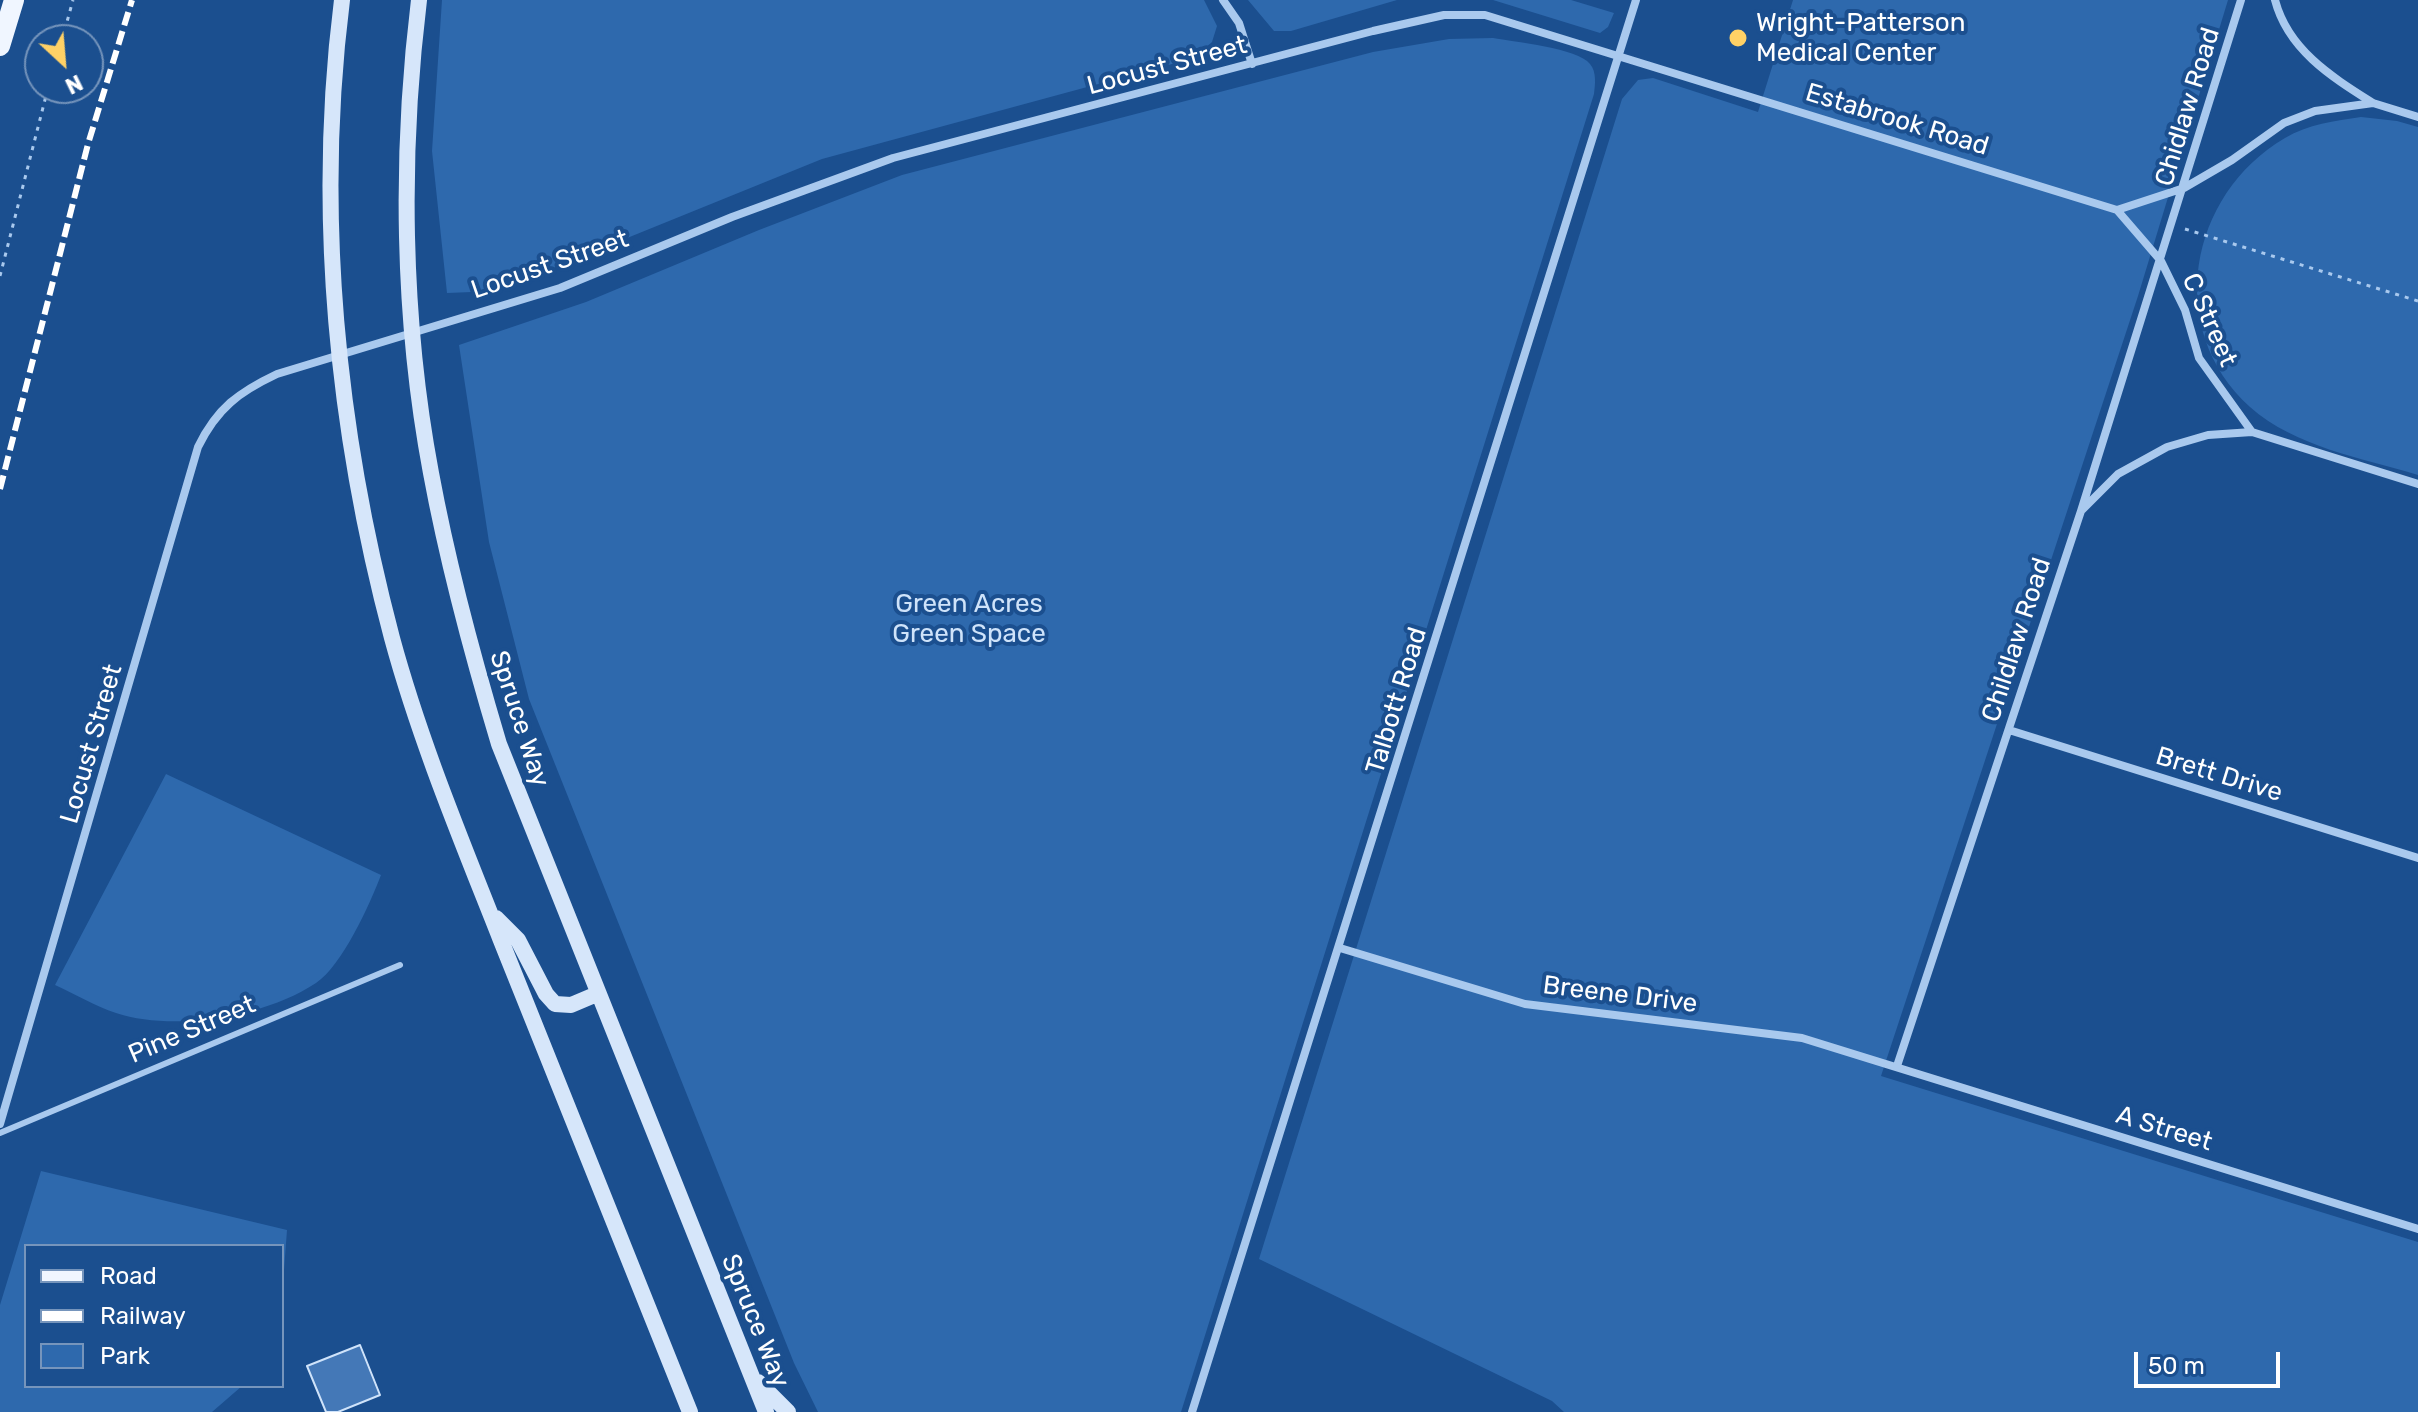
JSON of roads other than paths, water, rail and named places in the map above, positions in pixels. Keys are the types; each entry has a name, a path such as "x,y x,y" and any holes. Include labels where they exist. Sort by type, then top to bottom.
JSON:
{"main road":[{"path":"0,46 14,0"}],"street":[{"path":"342,0 331,140 332,268 338,353 365,519 392,637 434,769 690,1412"},
{"name":"Spruce Way","path":"419,0 407,181 414,331 430,470 465,630 499,744 766,1412"},
{"path":"1223,0 1239,23 1252,64"},
{"name":"Talbott Road","path":"1192,1412 1636,0"},
{"name":"Chidlaw Road","path":"2173,226 2241,0"},
{"path":"2275,0 2286,25 2313,60 2373,103 2418,117"},
{"name":"Locust Street","path":"0,1124 198,447 212,418 247,389 277,374 338,353 560,288 732,217 893,158 1444,15 1485,15 1619,55"},
{"name":"Estabrook Road","path":"1619,55 2117,210"},
{"path":"2161,261 2117,210 2184,188 2284,123 2315,111 2373,103"},
{"name":"Childlaw Road","path":"1897,1066 2173,226"},
{"name":"C Street","path":"2161,261 2185,310 2199,358 2252,432"},
{"path":"2081,511 2118,474 2167,447 2208,435 2252,432 2418,484"},
{"name":"Brett Drive","path":"2009,730 2418,858"},
{"path":"489,911 518,940 546,994 555,1004 571,1005 597,994"},
{"name":"Breene Drive","path":"1340,948 1525,1004 1802,1038 1897,1066"},
{"name":"A Street","path":"1897,1066 2418,1229"},
{"path":"752,1375 788,1412"}],"lane":[{"name":"Pine Street","path":"0,1133 400,965"}],"railway":[{"path":"0,489 88,144 132,0"}],"place":[{"name":"Wright-Patterson Medical Center","path":"1738,38"}],"park label":[{"name":"Green Acres Green Space","path":"969,619"}]}
